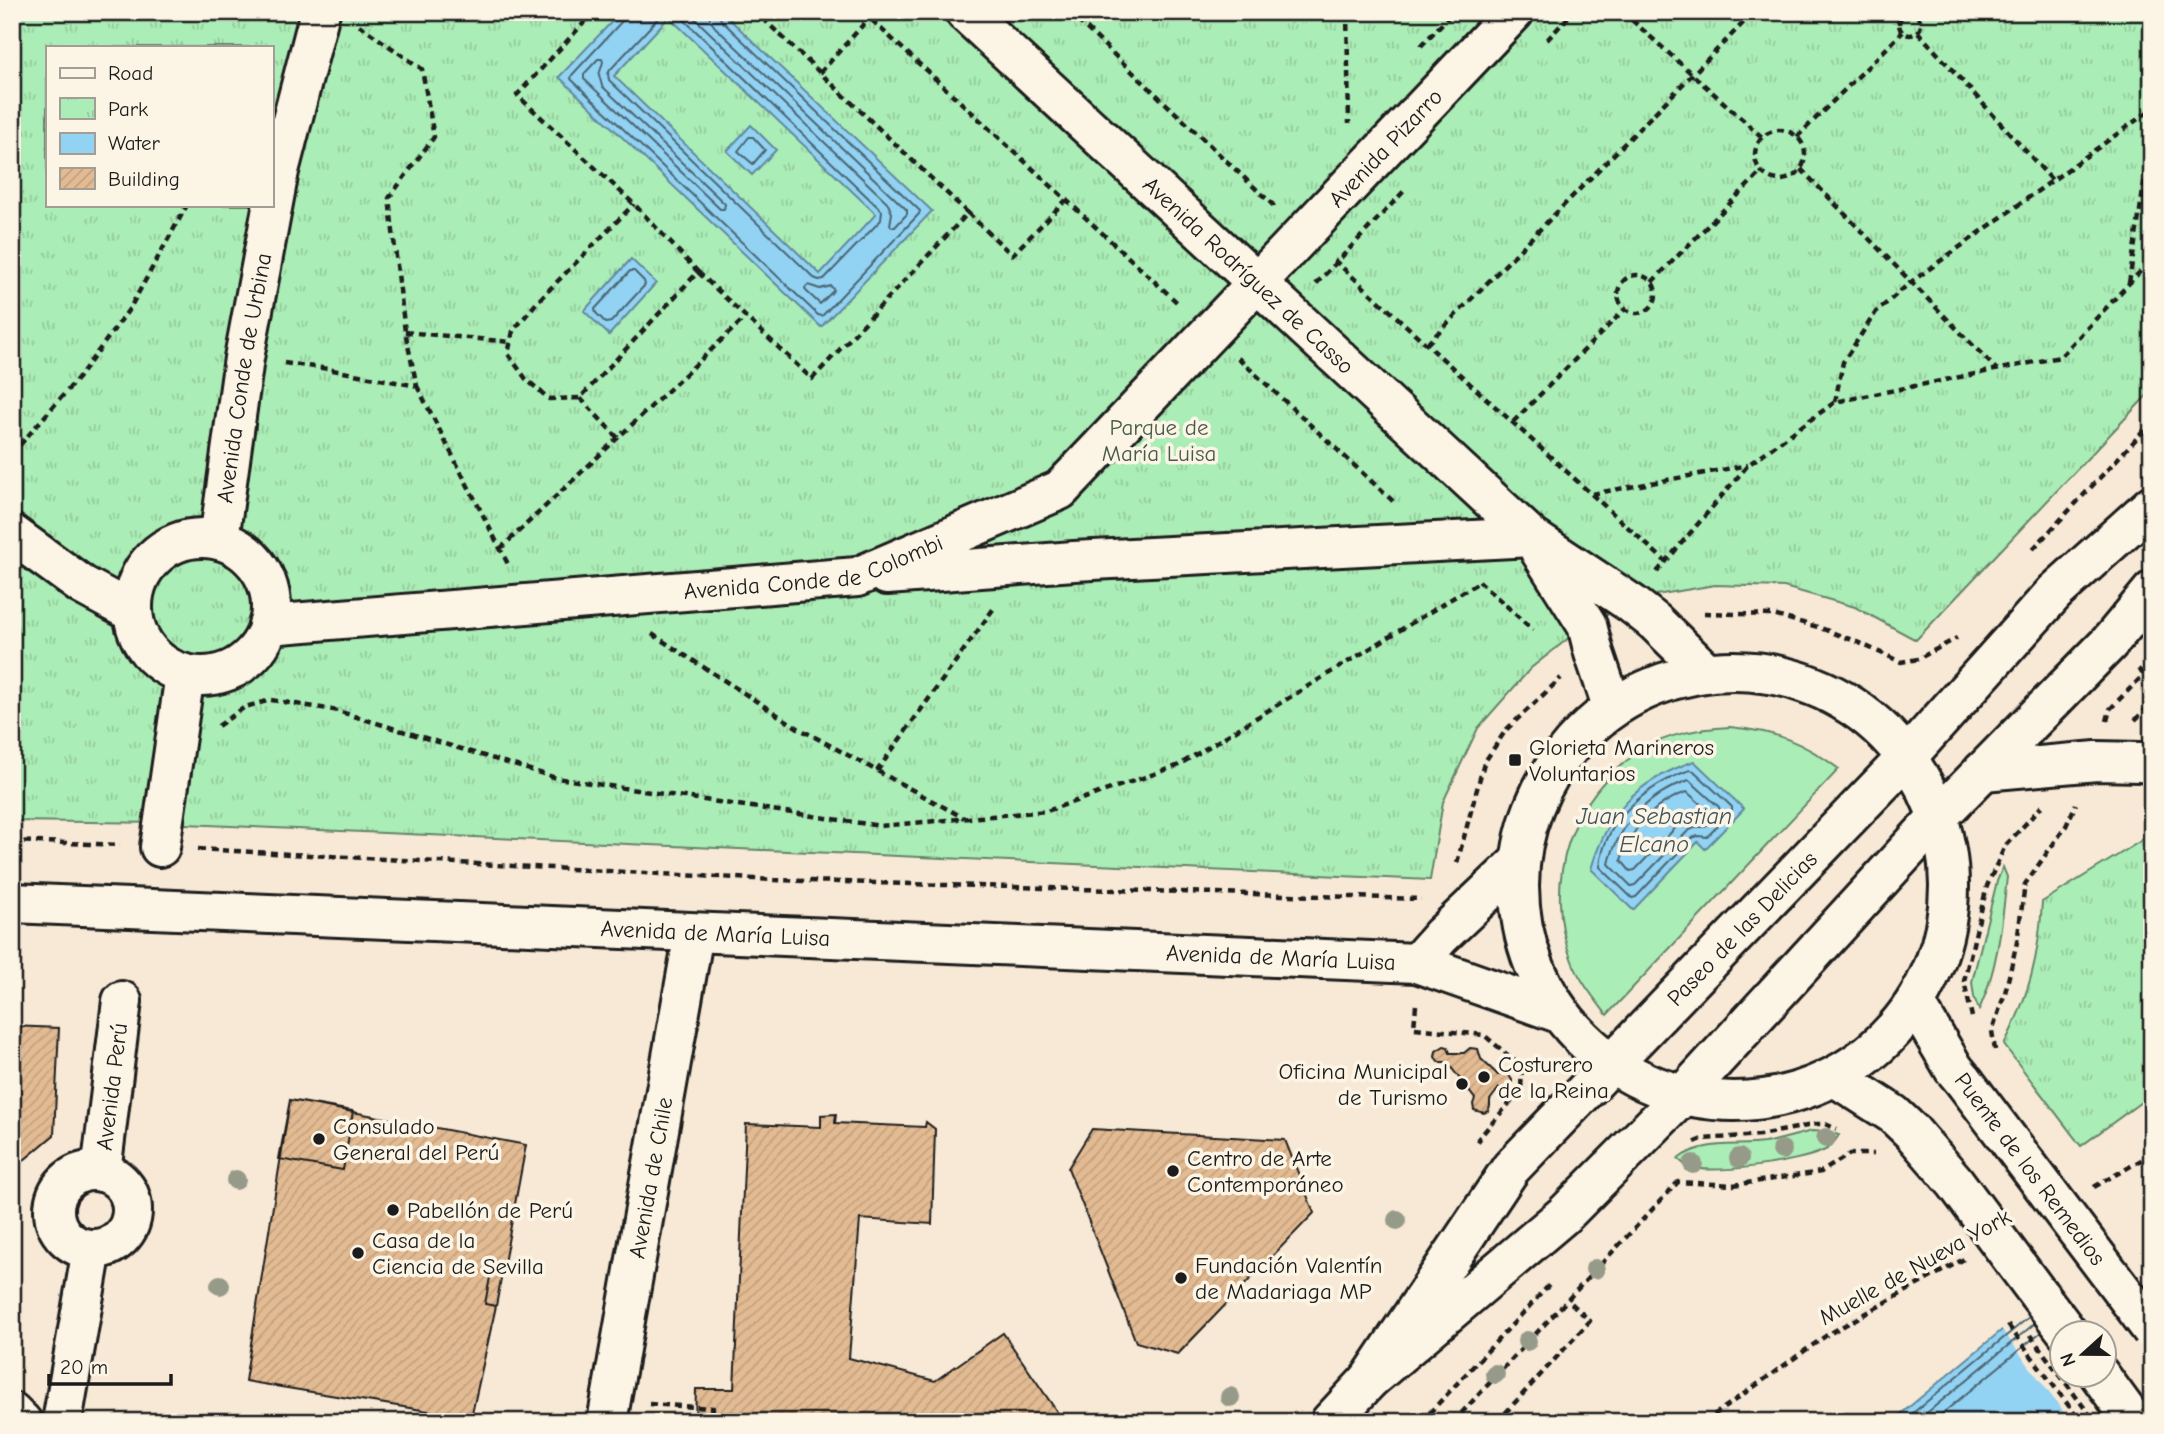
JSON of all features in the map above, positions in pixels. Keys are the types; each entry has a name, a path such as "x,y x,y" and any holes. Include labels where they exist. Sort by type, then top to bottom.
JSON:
{"main road":[{"name":"Avenida Rodríguez de Casso","path":"965,12 1531,537"},
{"name":"Avenida Pizarro","path":"1258,284 1514,12"},
{"name":"Avenida Conde de Urbina","path":"273,203 279,171 335,16"},
{"name":"Avenida Conde de Urbina","path":"219,540 244,358 272,206"},
{"name":"Avenida Conde de Colombi","path":"268,625 857,578 1060,490 1258,284"},
{"name":"Paseo de las Delicias","path":"1369,1380 1511,1168 1907,757 2055,593 2152,505"},
{"path":"12,534 82,585 132,612"},
{"path":"1531,537 1587,625 1612,706"},
{"path":"857,578 1026,564 1531,537 1644,613 1705,671"},
{"path":"192,538 219,540 239,548 255,563 266,582 271,603 268,625 260,645 245,661 227,672 206,676 185,674 165,666 149,652 138,634 132,612 135,586 148,563 167,547 192,538"},
{"name":"Paseo de las Delicias","path":"1330,1422 1369,1380 1565,1214 1682,1096 1938,817 2109,643 2152,592"},
{"path":"1705,671 1762,672 1818,687 1867,716 1907,757 1938,817 1948,864 1947,913 1936,960 1915,1003 1880,1045 1835,1077 1786,1096 1734,1102 1682,1096 1645,1083 1610,1063 1582,1040 1559,1013 1525,941 1519,862 1547,777 1575,738 1612,706 1657,683 1705,671"},
{"path":"160,846 185,674"},
{"path":"1983,771 2097,761 2152,764"},
{"path":"1418,963 1441,936 1519,862"},
{"name":"Avenida de María Luisa","path":"12,903 1418,963 1559,1013"},
{"name":"Avenida de Chile","path":"607,1422 694,933"},
{"name":"Avenida Perú","path":"101,1172 122,1001"},
{"name":"Puente de los Remedios","path":"1915,1003 1959,1075 2152,1330"},
{"path":"1835,1077 1902,1123 1955,1182 2057,1318"},
{"name":"Avenida Perú","path":"101,1172 112,1176 128,1192 132,1215 123,1236 104,1249 92,1250 68,1241 55,1219 54,1206 65,1183 76,1175 101,1172"},
{"path":"62,1422 92,1250"},
{"path":"2109,1388 2134,1422"},
{"path":"12,1412 22,1422"}],"path":[{"path":"594,12 517,95 634,204 698,272 812,379 968,213"},
{"path":"756,12 1012,256 1066,200"},
{"path":"1069,12 1273,205 1665,561"},
{"path":"1347,12 1349,124"},
{"path":"1415,53 1453,12"},
{"path":"1623,12 1762,137"},
{"path":"1427,344 1754,12"},
{"path":"1904,13 1921,14 1922,25 1918,33 1910,35 1903,32 1899,26 1904,13"},
{"path":"335,16 422,69 434,137 389,198 405,332 417,386 529,604"},
{"path":"820,73 869,18"},
{"path":"1797,137 1903,32"},
{"path":"1918,33 2052,180"},
{"path":"1835,402 1843,362 1876,312 1911,282 2152,109"},
{"path":"1340,134 1359,114"},
{"path":"1779,130 1797,137 1805,158 1801,169 1786,180 1768,178 1756,164 1754,154 1762,137 1779,130"},
{"path":"2129,283 2152,131"},
{"path":"1801,169 1996,369"},
{"path":"1652,282 1761,172"},
{"path":"1273,205 1283,195"},
{"path":"634,204 538,300 513,331 508,354 526,379 549,400 580,398 698,272"},
{"path":"12,454 79,377 130,308 186,206"},
{"path":"1958,638 1918,659 1901,662 1831,632 1773,615 1644,613 1665,561 1748,465 1835,402 2060,357 2152,259"},
{"path":"1638,275 1652,282 1657,295 1651,308 1638,314 1625,309 1618,295 1624,281 1630,276 1638,275"},
{"path":"1513,422 1625,309"},
{"path":"500,549 746,317"},
{"path":"405,332 511,342"},
{"path":"244,358 322,368 417,386"},
{"path":"580,398 618,438"},
{"path":"2033,549 2152,422"},
{"path":"1592,494 1748,465"},
{"path":"876,771 1026,564"},
{"path":"173,759 245,707 271,700 334,710 556,778 880,826 1048,811 1177,766 1480,581"},
{"path":"596,598 798,728 964,818"},
{"path":"1454,874 1484,763 1506,730 1573,668 1594,653"},
{"path":"1995,1050 1992,1031 2005,993 2017,942 2025,884 2066,826 2097,761 2110,709 2152,666"},
{"path":"2097,761 2152,703"},
{"path":"1959,1075 1984,1046 1973,1018 1964,981 1987,886 2005,846 2044,804"},
{"path":"12,841 160,846 774,880 1421,899 1430,895"},
{"path":"1415,1014 1414,1028 1484,1035 1522,1067 1521,1090 1478,1139"},
{"path":"1692,1143 1702,1139 1760,1135 1817,1124 1825,1124 1859,1139 1902,1123"},
{"path":"1453,1422 1678,1182 1733,1185 1821,1172 1850,1154 1872,1153 1884,1160"},
{"path":"2092,1188 2152,1154"},
{"name":"Muelle de Nueva York","path":"1704,1422 1827,1335 1972,1255"},
{"path":"1421,1422 1554,1280"},
{"path":"1497,1422 1590,1321 1568,1300"},
{"path":"696,1406 713,1408 712,1422"}],"green space":[{"name":"Parque de María Luisa","path":"12,12 2152,12 2152,390 1916,640 1855,607 1784,587 1715,585 1650,596 1607,614 1575,632 1531,668 1478,728 1443,802 1430,880 163,823 12,821"},
{"path":"1730,727 1761,731 1788,739 1839,769 1607,1015 1575,968 1563,931 1560,901 1562,871 1569,842 1580,815 1597,790 1617,768 1652,744 1684,733"},
{"path":"2152,834 2152,1094 2081,1146 2004,1045 2031,976 2042,902"},
{"path":"2003,867 2007,877 1998,945 1991,978 1979,1010 1972,982 1997,881"},
{"path":"1812,1131 1839,1135 1823,1151 1755,1166 1699,1169 1687,1166 1678,1159 1697,1149 1764,1143"}],"water":[{"path":"621,12 722,12 932,211 821,327 559,77","holes":["669,17 876,214 820,274 614,76"]},
{"path":"751,125 776,150 752,175 727,151"},
{"path":"631,259 656,283 609,335 584,311"},
{"name":"Juan Sebastian Elcano","path":"1694,761 1744,809 1705,849 1698,842 1633,910 1591,869 1598,848 1616,814 1628,800 1656,778"},
{"path":"2152,1250 2152,1422 1891,1422 2026,1310"}],"pier":[{"path":"2152,1247 2152,1422 2071,1422 2000,1327 2025,1307"}],"building":[{"path":"12,1026 59,1028 54,1135 12,1170"},
{"name":"Costurero de la Reina","path":"1444,1046 1448,1047 1450,1053 1464,1053 1470,1048 1478,1049 1481,1059 1498,1075 1508,1074 1512,1080 1511,1087 1499,1088 1490,1100 1488,1111 1484,1113 1474,1110 1475,1099 1447,1062 1439,1062 1435,1057 1436,1051"},
{"name":"Pabellón de Perú","path":"290,1100 526,1145 504,1263 493,1261 485,1304 496,1306 471,1418 245,1381"},
{"path":"290,1100 353,1111 343,1170 279,1159"},
{"path":"836,1114 835,1123 925,1127 926,1122 935,1129 932,1224 860,1219 849,1358 935,1381 1003,1333 1064,1422 695,1422 696,1389 734,1389 746,1124 821,1127 821,1115"},
{"name":"Fundación Valentín de Madariaga MP","path":"1092,1129 1285,1140 1314,1213 1178,1354 1136,1342 1068,1168"},
{"path":"493,1261 504,1263 496,1306 485,1304"}],"place":[{"name":"Glorieta Marineros Voluntarios","path":"1515,760"},
{"name":"Costurero de la Reina","path":"1484,1077"},
{"name":"Oficina Municipal de Turismo","path":"1462,1084"},
{"name":"Consulado General del Perú","path":"319,1139"},
{"name":"Centro de Arte Contemporáneo","path":"1173,1171"},
{"name":"Pabellón de Perú","path":"393,1210"},
{"name":"Casa de la Ciencia de Sevilla","path":"358,1253"},
{"name":"Fundación Valentín de Madariaga MP","path":"1181,1278"}]}
